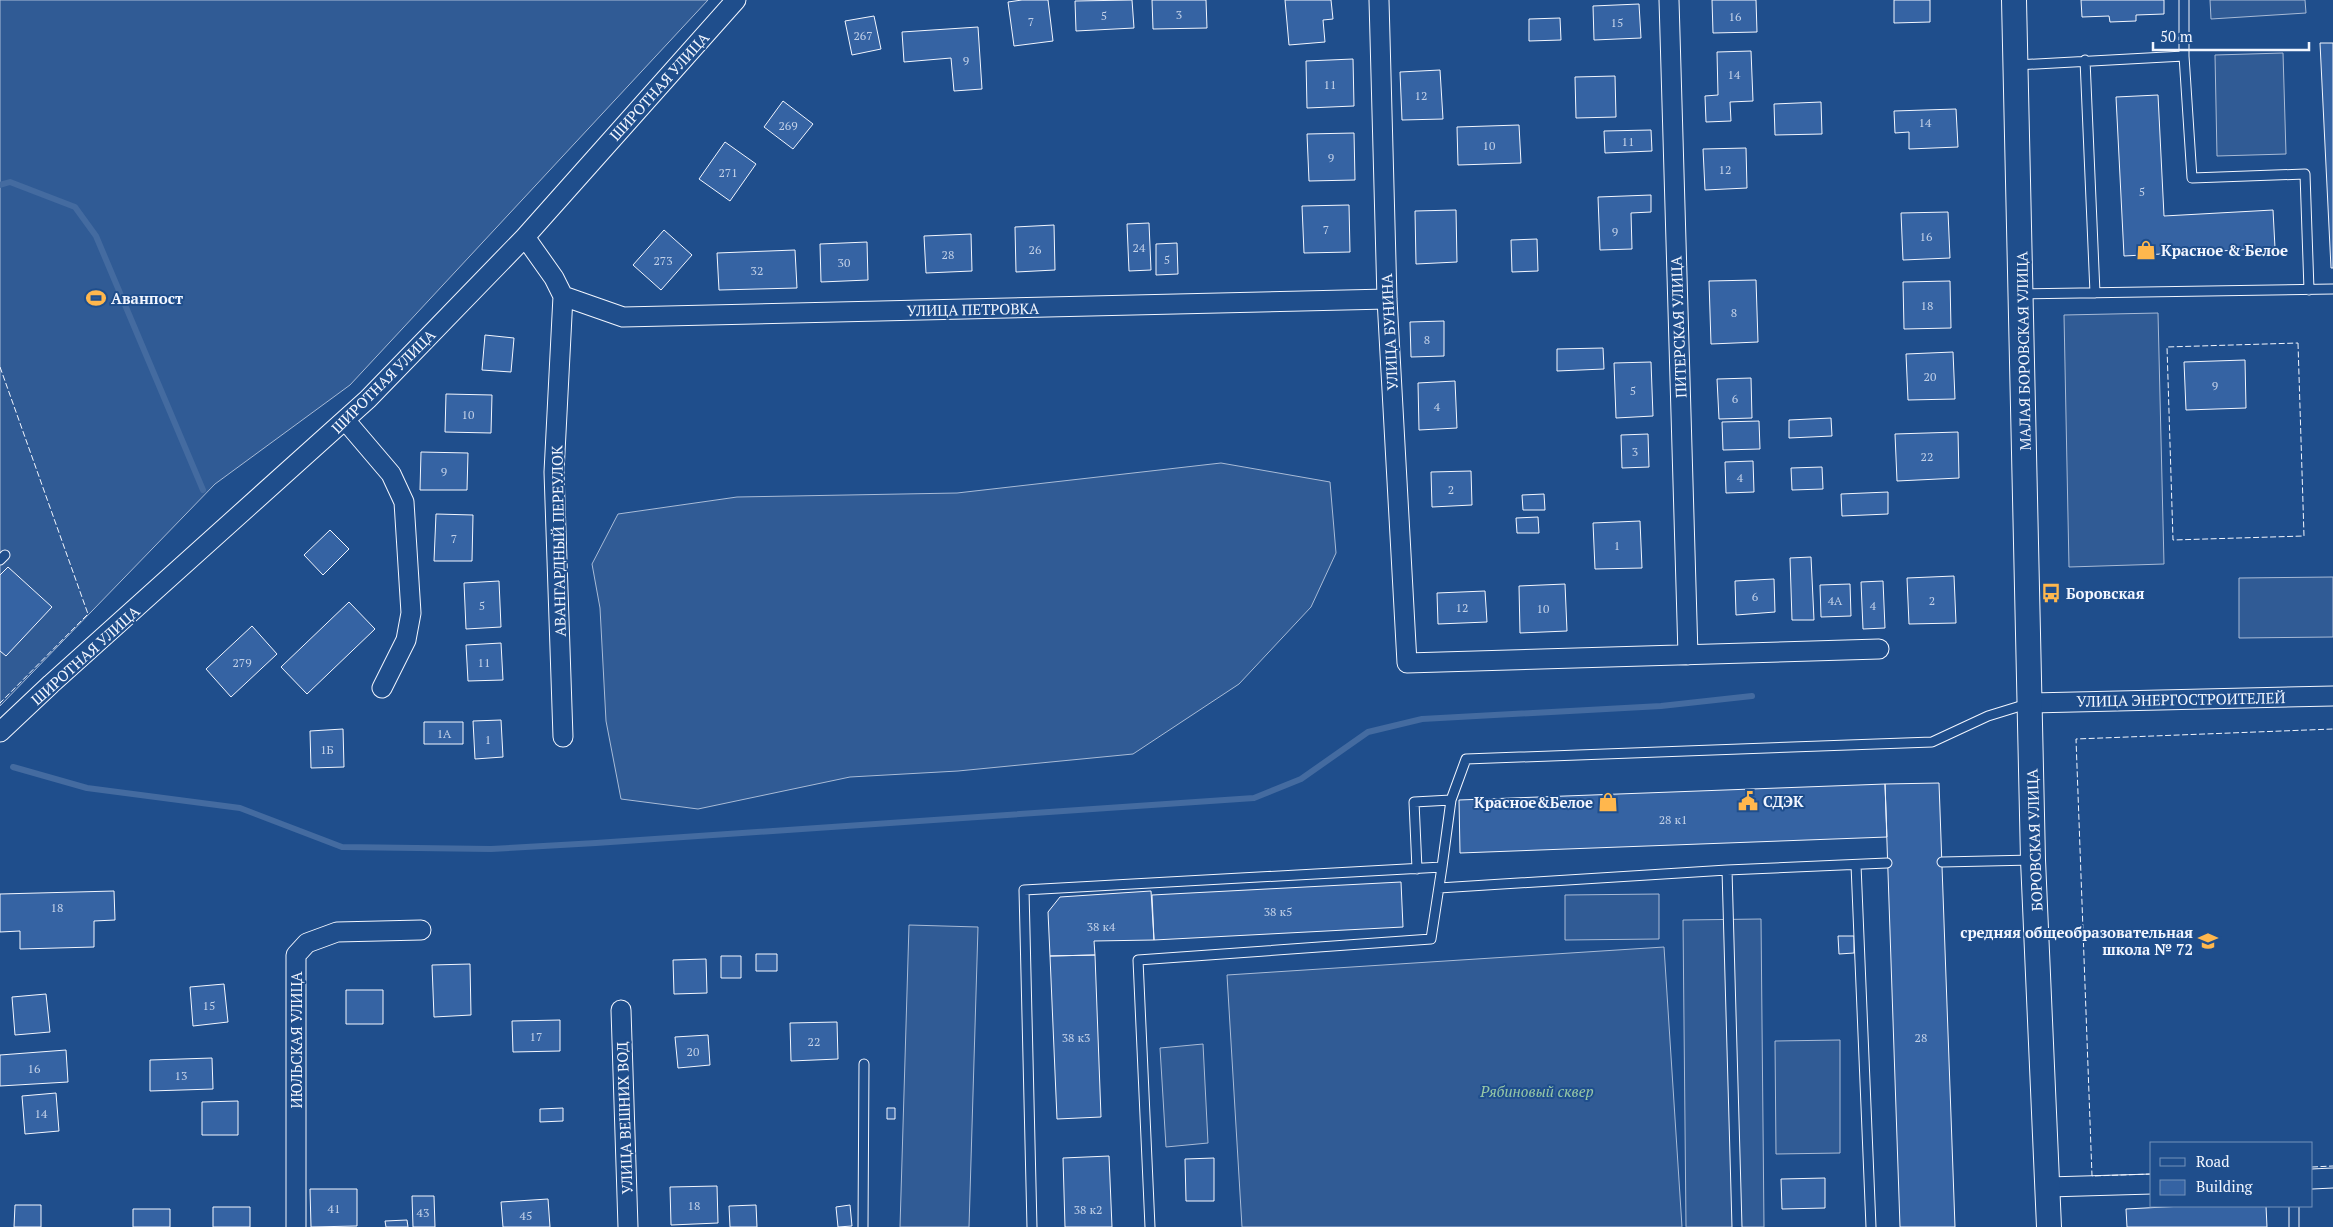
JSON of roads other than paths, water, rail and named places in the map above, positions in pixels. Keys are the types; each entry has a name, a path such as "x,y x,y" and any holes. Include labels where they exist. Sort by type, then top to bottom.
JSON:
{"street":[{"name":"ШИРОТНАЯ УЛИЦА","path":"0,732 50,684 368,399 525,237 736,0"},
{"name":"УЛИЦА БУНИНА","path":"1379,0 1387,299 1407,663 1688,655"},
{"name":"ПИТЕРСКАЯ УЛИЦА","path":"1669,0 1688,655"},
{"name":"МАЛАЯ БОРОВСКАЯ УЛИЦА","path":"2014,0 2030,703"},
{"path":"525,237 554,278 563,296"},
{"name":"УЛИЦА ПЕТРОВКА","path":"563,296 623,317 1387,299"},
{"name":"АВАНГАРДНЫЙ ПЕРЕУЛОК","path":"563,296 554,472 563,737"},
{"path":"345,420 392,474 404,502 411,613 406,640 382,688"},
{"path":"1688,655 1879,649"},
{"name":"УЛИЦА ЭНЕРГОСТРОИТЕЛЕЙ","path":"2030,703 2333,696"},
{"name":"БОРОВСКАЯ УЛИЦА","path":"2030,703 2033,860 2049,1227"},
{"name":"ИЮЛЬСКАЯ УЛИЦА","path":"296,1227 296,955 307,943 337,932 421,930"},
{"name":"УЛИЦА ВЕШНИХ ВОД","path":"621,1010 628,1227"},
{"path":"2313,1179 2333,1178"},
{"path":"2048,1187 2150,1184"}],"lane":[{"path":"2184,0 2184,56 2192,178 2305,174 2309,290"},
{"path":"2016,64 2184,56"},
{"path":"2085,60 2095,293"},
{"path":"2021,294 2333,289"},
{"path":"1150,1227 1138,960 1431,939 1451,800 1466,759 1932,742 1988,716 2030,703"},
{"path":"1417,869 1414,802 1451,800"},
{"path":"1942,862 2033,860"},
{"path":"1439,888 1727,870 1888,863"},
{"path":"1856,865 1871,1227"},
{"path":"1032,1227 1024,890 1442,867"},
{"path":"1727,870 1737,1227"},
{"path":"862,1227 864,1064"},
{"path":"2294,1207 2294,1227"}],"waterway":[{"path":"0,185 10,182 75,207 96,236 203,490"},
{"path":"13,767 87,788 240,808 342,847 491,849 1254,798 1301,779 1368,732 1422,719 1661,706 1752,696"}],"place":[{"name":"Красное & Белое","path":"2146,250"},
{"name":"Аванпост","path":"96,298"},
{"name":"Боровская","path":"2051,593"},
{"name":"СДЭК","path":"1748,801"},
{"name":"Красное&Белое","path":"1608,802"},
{"name":"средняя общеобразовательная школа № 72","path":"2208,941"}],"park label":[{"name":"Рябиновый сквер","path":"1537,1091"}]}
